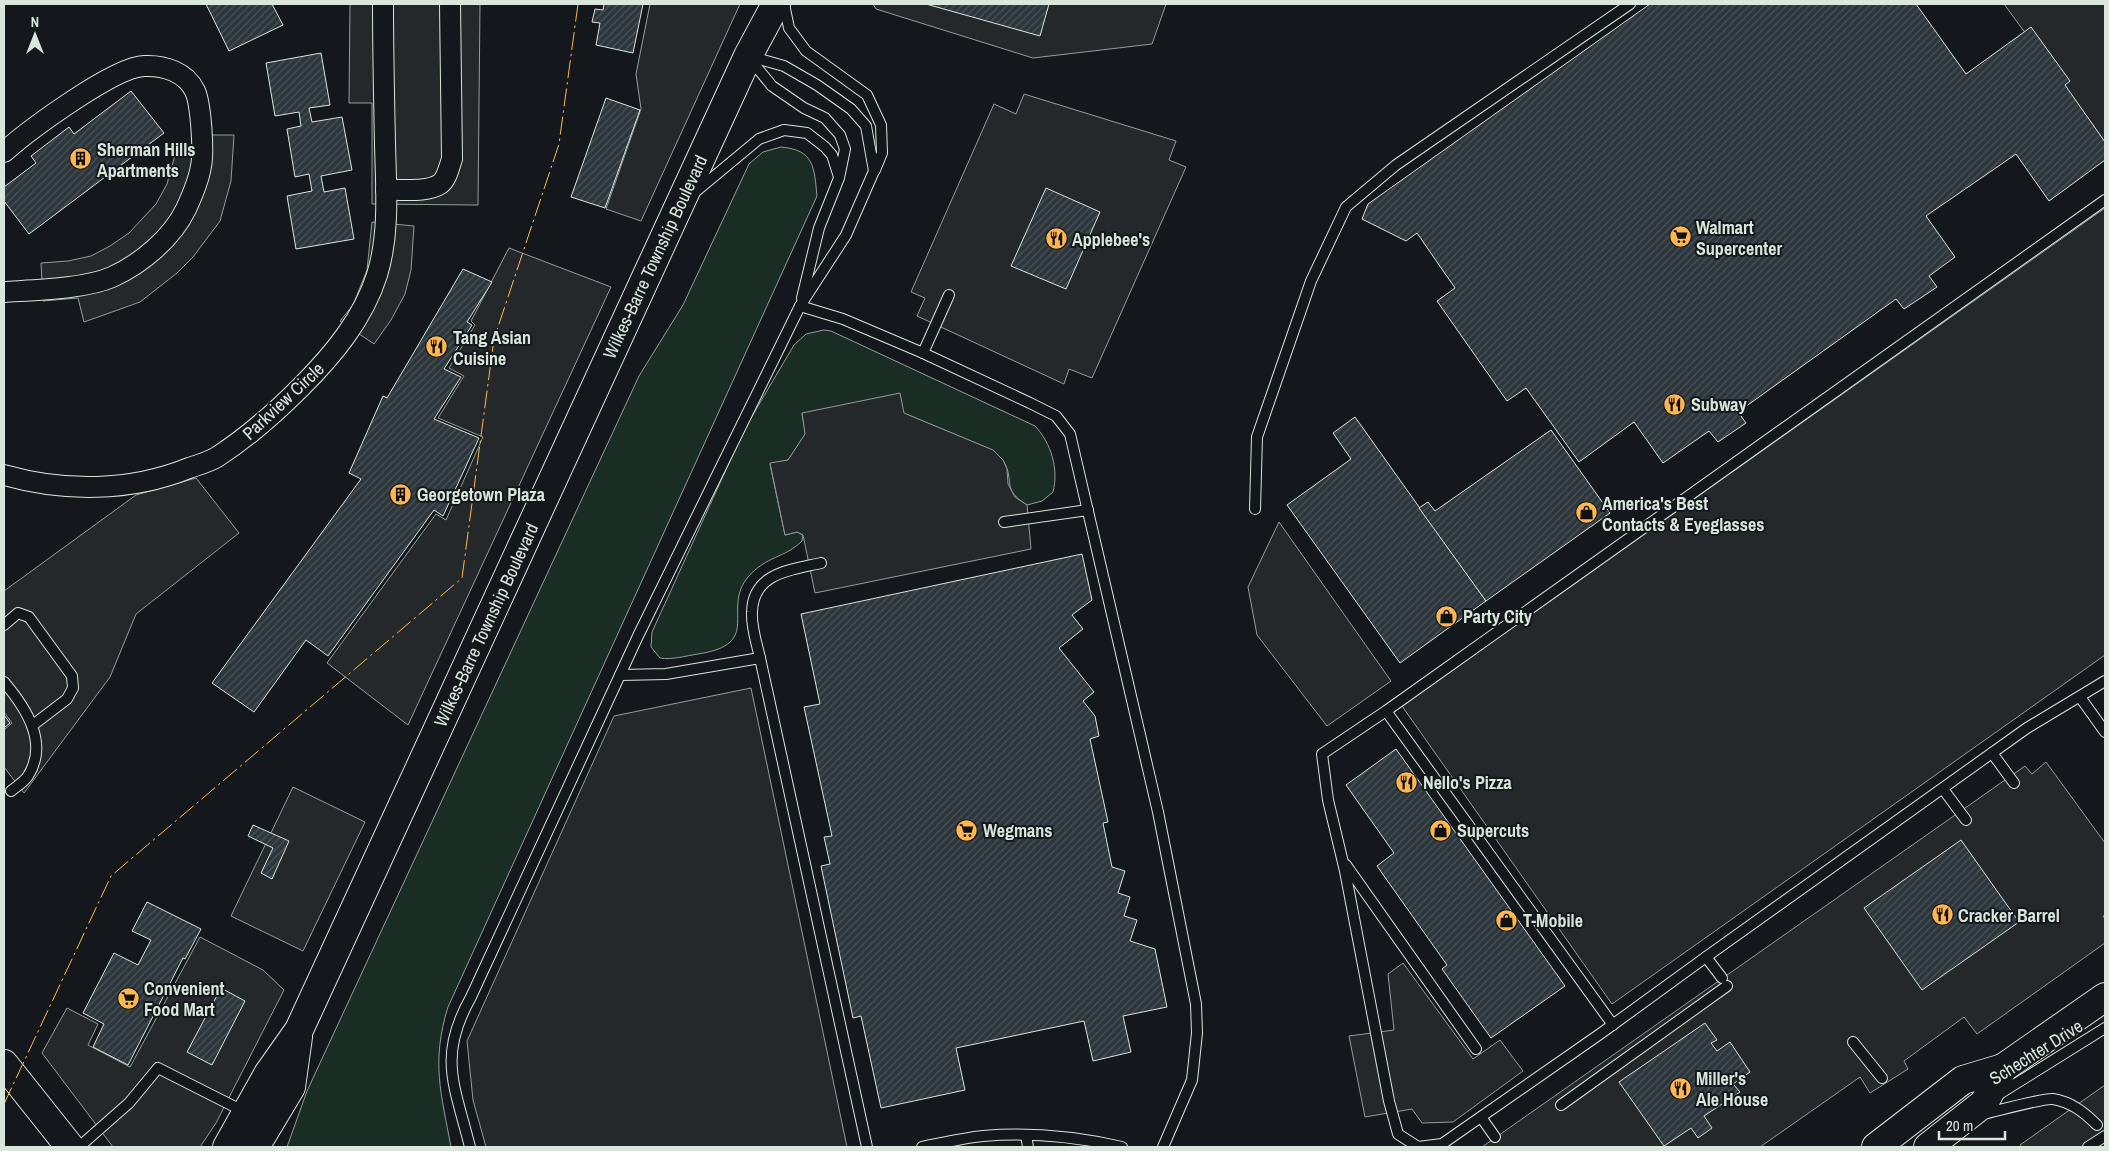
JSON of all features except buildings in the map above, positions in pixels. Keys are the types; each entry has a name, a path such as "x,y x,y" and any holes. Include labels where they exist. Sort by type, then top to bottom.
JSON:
{"main road":[{"name":"Wilkes-Barre Township Boulevard","path":"227,1147 268,1074 299,1030 748,56 776,4"},
{"path":"1876,1147 1963,1080 2003,1068 2105,997"},
{"name":"Wilkes-Barre Township Boulevard","path":"260,1143 291,1087 299,1030"},
{"path":"4,1065 70,1147"},
{"path":"1928,1147 1976,1110 2003,1068"}],"street":[{"name":"Parkview Circle","path":"4,475 31,482 82,488 128,484 170,476 215,458 257,428 323,365 350,329 366,302 377,275 383,250 386,190 383,4"},
{"path":"386,190 426,189 441,184 447,174 452,159 450,4"},
{"path":"4,152 20,138 121,72 143,66 166,67 183,76 196,91 200,113 201,166 185,210 171,231 133,265 111,278 83,285 4,292"}],"lane":[{"path":"470,1147 450,1065 451,1045 458,1019 471,997 620,675 800,306 846,235 882,153 881,125 867,96 806,51 790,28 784,4"},
{"path":"1255,509 1257,437 1311,281 1346,207 1396,165 1630,4"},
{"path":"748,56 784,66 817,85 851,109 866,126 874,171"},
{"path":"748,56 772,86 804,108 825,118 840,135 845,149 839,178 819,228 800,306"},
{"path":"680,204 759,139 784,130 807,133 825,146 832,155 839,178"},
{"path":"2105,200 1386,711 1322,754 1328,800 1343,860 1389,1101 1398,1134 1418,1147 1442,1144 1613,1025 1706,956 2027,728 2105,681"},
{"path":"924,353 949,295"},
{"path":"800,306 843,319 924,353 1056,416 1070,434 1158,812 1196,1004 1197,1033 1192,1080 1163,1147"},
{"path":"1004,522 1088,510"},
{"path":"821,563 771,577 758,587 752,613 760,658 867,1147"},
{"path":"4,625 18,613 29,617 72,676 73,688 66,699 33,725"},
{"path":"620,675 666,674 760,658"},
{"path":"4,682 17,698 33,725 36,759 27,778 11,792"},
{"path":"2080,697 2105,732"},
{"path":"1386,711 1613,1025"},
{"path":"1992,753 2014,783"},
{"path":"1943,788 1966,820"},
{"path":"1343,860 1476,1049"},
{"path":"1561,1105 1724,982 1706,956"},
{"name":"Schechter Drive","path":"1976,1110 2105,1028"},
{"path":"1853,1042 1882,1078"},
{"path":"80,1147 129,1103 158,1068 247,1113"},
{"path":"1976,1110 2051,1099 2071,1105 2085,1113 2097,1125"},
{"path":"1481,1117 1495,1137"},
{"path":"922,1147 960,1144 984,1136 1057,1137 1122,1147"},
{"path":"1026,1136 1028,1147"},
{"path":"2088,1147 2105,1136"}],"green space":[{"path":"781,147 801,152 807,156 811,162 815,177 817,196 448,1007 440,1044 439,1077 451,1147 287,1147 307,1091 639,376 683,305 749,164 763,152"},
{"path":"824,330 831,331 1035,426 1045,440 1052,457 1055,474 1053,492 1042,501 1027,505 1011,490 1009,475 1004,462 992,450 903,413 802,414 806,434 788,460 770,464 785,535 797,532 803,535 802,541 796,547 762,565 748,577 741,589 738,601 736,634 730,642 718,649 698,654 660,658 651,647 652,632 745,428 794,345 806,334"}],"shaded area":[{"path":"350,4 480,4 478,205 372,204 372,103 349,103"},
{"path":"650,4 740,4 641,221 606,209 641,109 636,74"},
{"path":"873,4 1166,4 1152,44 1033,58 876,9"},
{"path":"2004,4 2105,4 2105,142"},
{"path":"1024,94 1176,141 1169,160 1186,167 1092,378 1069,369 1064,384 917,316 925,298 911,292 994,104 1016,114"},
{"path":"196,135 234,135 231,181 220,221 193,257 177,273 140,302 84,322 78,298 43,301 41,263 68,261 91,256 129,233 156,204 167,184 177,148 196,148"},
{"path":"2105,208 2105,655 1612,1004 1402,706"},
{"path":"372,222 414,226 411,270 405,294 391,320 374,344 340,321 353,305 367,270"},
{"path":"509,248 611,287 408,725 327,663 436,514 446,520 483,437 438,418 464,376 449,368 475,325 471,321"},
{"path":"900,393 904,413 993,450 1003,460 1007,469 1008,484 1015,497 1027,505 1031,549 815,593 803,535 797,532 785,535 770,463 788,460 805,434 802,413"},
{"path":"196,478 239,533 136,614 110,677 24,793 4,767 4,730 12,723 4,712 4,591 136,495"},
{"path":"1279,522 1391,681 1327,726 1257,635 1248,587"},
{"path":"751,688 847,1147 486,1147 473,1100 467,1041 614,716"},
{"path":"2046,762 2105,843 2105,915 2103,916 2105,919 2105,943 1977,1034 1964,1017 1904,1061 1908,1069 1870,1093 1860,1077 1760,1147 1482,1147 2025,766 2032,774"},
{"path":"293,787 365,822 303,951 231,916"},
{"path":"200,937 263,970 284,990 216,1123 200,1147 113,1147 42,1053 67,1008 98,1024 88,1045 130,1067"},
{"path":"1403,963 1473,1059 1500,1040 1523,1071 1453,1122 1422,1123 1412,1109 1365,1117 1349,1036 1394,1030 1388,974"},
{"path":"2105,1085 2105,1147 2022,1147 2020,1145"}],"power":[{"path":"4,1104 111,876 462,578 494,339 559,144 578,4"}],"place":[{"name":"Sherman Hills Apartments","path":"81,159"},
{"name":"Walmart Supercenter","path":"1680,237"},
{"name":"Applebee's","path":"1056,239"},
{"name":"Tang Asian Cuisine","path":"437,347"},
{"name":"Subway","path":"1675,404"},
{"name":"Georgetown Plaza","path":"401,494"},
{"name":"America's Best Contacts & Eyeglasses","path":"1586,513"},
{"name":"Party City","path":"1447,616"},
{"name":"Nello's Pizza","path":"1407,782"},
{"name":"Wegmans","path":"967,830"},
{"name":"Supercuts","path":"1441,830"},
{"name":"Cracker Barrel","path":"1942,915"},
{"name":"T-Mobile","path":"1507,920"},
{"name":"Convenient Food Mart","path":"128,998"},
{"name":"Miller's Ale House","path":"1680,1088"}]}
